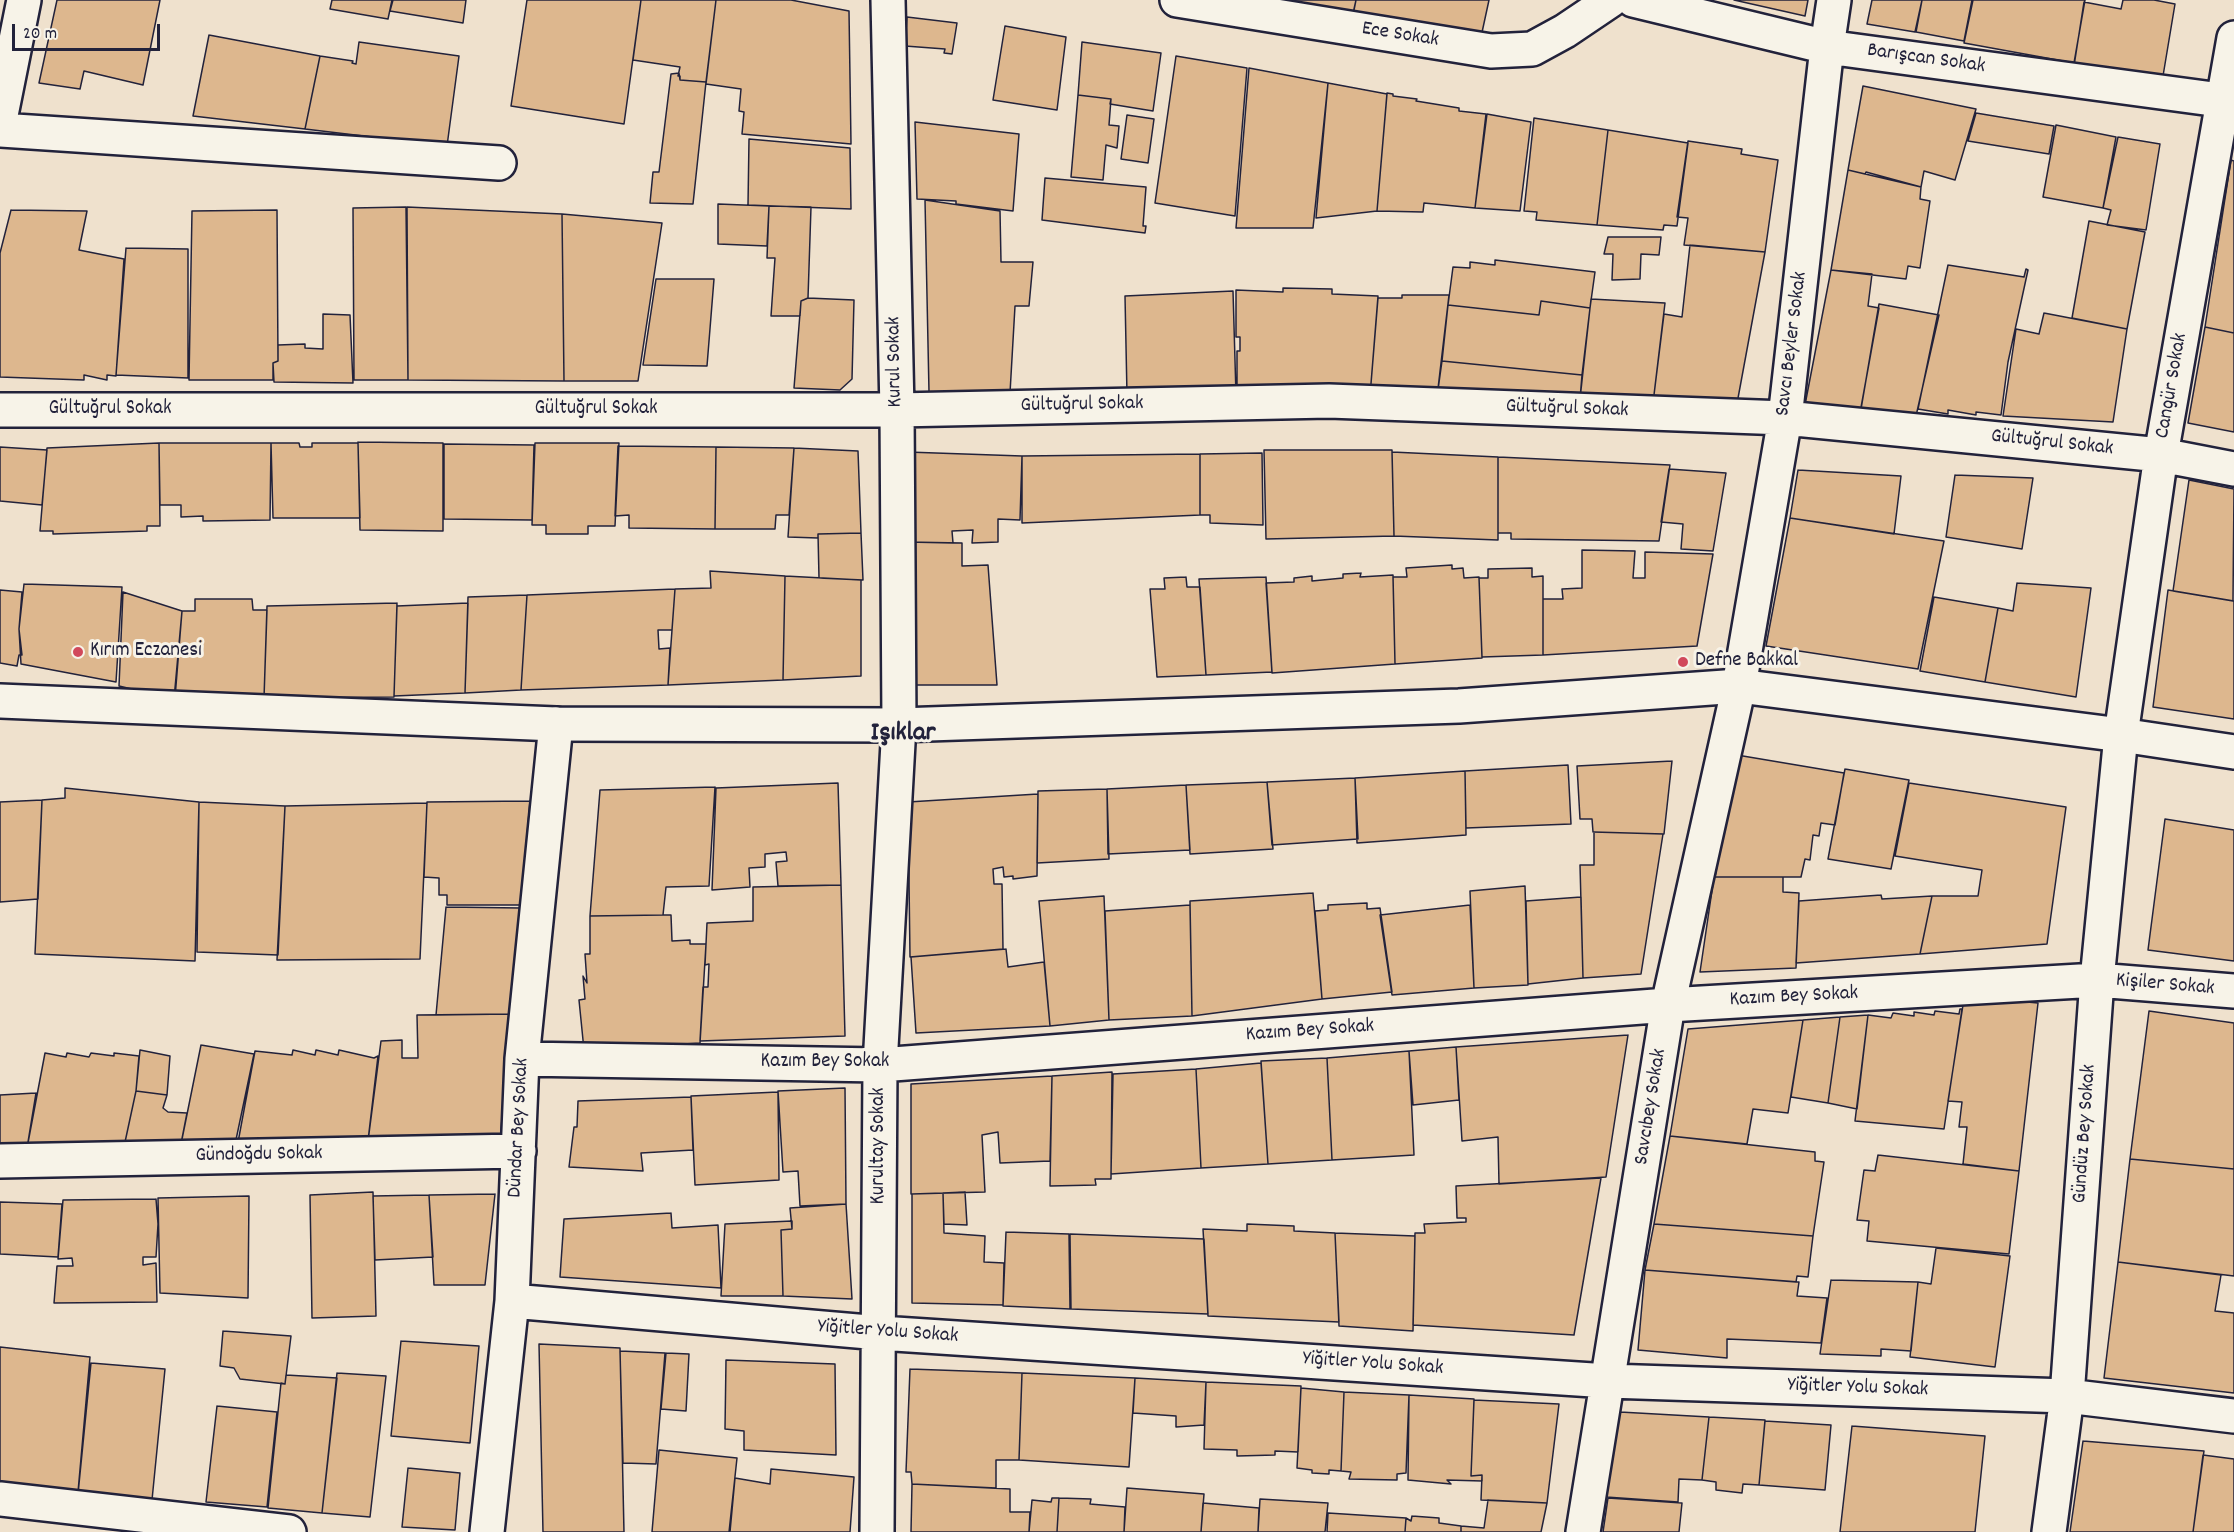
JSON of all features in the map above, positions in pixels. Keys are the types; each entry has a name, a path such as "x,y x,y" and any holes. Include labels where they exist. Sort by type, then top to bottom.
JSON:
{"street":[{"path":"0,120 24,0"},
{"name":"Kurul Sokak","path":"888,0 897,410 899,725"},
{"name":"Ece Sokak","path":"1177,0 1491,51 1532,49 1565,31 1611,0"},
{"name":"Barışcan Sokak","path":"1633,0 1827,47 2229,101"},
{"name":"Savcı Beyler Sokak","path":"1739,686 1785,418 1834,0"},
{"name":"Cangür Sokak","path":"2121,735 2161,455 2229,101 2234,38"},
{"path":"0,130 499,163"},
{"name":"Gültuğrul Sokak","path":"0,410 897,410 1329,401 1785,418 2161,455 2234,469"},
{"path":"0,701 556,724 899,725 1460,706 1739,686 2121,735 2234,752"},
{"name":"Savcıbey Sokak","path":"1583,1532 1668,1005 1739,686"},
{"name":"Dündar Bey Sokak","path":"487,1532 512,1301 522,1059 556,724"},
{"name":"Kurultay Sokak","path":"877,1532 880,1065 899,725"},
{"name":"Gündüz Bey Sokak","path":"2049,1532 2067,1396 2097,980 2121,735"},
{"name":"Kazım Bey Sokak","path":"522,1059 880,1065 1668,1005 2097,980"},
{"name":"Kişiler Sokak","path":"2097,980 2234,991"},
{"name":"Gündoğdu Sokak","path":"0,1161 519,1151"},
{"name":"Yiğitler Yolu Sokak","path":"512,1301 880,1333 1608,1381 2067,1396 2234,1416"},
{"path":"0,1499 289,1532"}],"building":[{"path":"57,0 160,0 143,85 84,71 80,89 39,83"},
{"path":"332,0 392,0 388,19 330,9"},
{"path":"393,0 466,0 463,23 390,11"},
{"path":"527,0 641,0 624,124 511,106"},
{"path":"641,0 716,0 706,82 680,80 678,76 680,67 633,60"},
{"path":"716,0 791,0 849,11 851,144 742,134 744,112 739,111 741,89 706,84"},
{"path":"1248,0 1356,0 1352,18"},
{"path":"1356,0 1489,0 1481,37 1353,15"},
{"path":"1734,0 1808,0 1805,16"},
{"path":"1872,0 1922,0 1915,32 1867,24"},
{"path":"1922,0 1972,0 1964,41 1916,32"},
{"path":"1973,0 2085,0 2074,63 1964,43"},
{"path":"2123,0 2154,0 2175,4 2162,82 2074,66 2084,2 2121,9"},
{"path":"907,17 957,23 952,54 944,53 945,49 905,46"},
{"path":"1005,26 1066,37 1057,110 993,100"},
{"path":"209,35 320,56 305,129 193,116"},
{"path":"359,42 459,56 447,146 305,129 320,56 353,61 352,63 356,64"},
{"path":"1082,42 1161,53 1153,111 1110,104 1111,99 1078,95"},
{"path":"1176,56 1247,68 1235,216 1155,203"},
{"path":"1249,68 1328,83 1313,228 1236,228"},
{"path":"679,73 680,80 706,82 693,204 650,203 653,172 659,172 671,74"},
{"path":"1328,83 1387,94 1377,211 1316,218"},
{"path":"1863,86 1976,109 1955,180 1924,171 1921,187 1866,172 1865,174 1848,170"},
{"path":"1387,93 1417,99 1416,101 1459,108 1459,111 1486,114 1475,208 1424,203 1423,212 1377,211"},
{"path":"1078,95 1111,99 1109,125 1119,126 1117,148 1106,145 1103,180 1071,177"},
{"path":"1976,113 2054,126 2049,154 1968,141"},
{"path":"1487,114 1531,122 1520,211 1475,208"},
{"path":"1127,115 1154,119 1148,163 1121,159"},
{"path":"1534,118 1608,130 1597,225 1536,220 1537,212 1524,211"},
{"path":"915,122 1019,134 1013,211 956,204 956,201 917,199"},
{"path":"2056,125 2116,137 2103,208 2043,197"},
{"path":"1608,130 1688,143 1677,226 1664,225 1663,230 1597,225"},
{"path":"2118,137 2160,144 2146,230 2107,225 2111,210 2103,208"},
{"path":"749,139 850,148 851,209 748,205"},
{"path":"1688,141 1742,149 1741,154 1778,160 1765,252 1684,245 1688,218 1677,217"},
{"path":"2231,160 2234,161 2234,333 2205,327"},
{"path":"1848,170 1921,187 1920,199 1930,201 1920,268 1908,266 1906,279 1831,270"},
{"path":"1045,178 1146,187 1143,226 1146,226 1145,233 1042,220"},
{"path":"925,200 1000,211 1001,262 1033,262 1029,306 1015,306 1010,393 929,392"},
{"path":"718,204 769,206 767,246 718,244"},
{"path":"769,206 811,207 808,298 801,301 800,316 771,316 775,258 767,258"},
{"path":"406,207 408,380 354,380 353,208"},
{"path":"407,207 562,214 564,381 408,380"},
{"path":"11,210 87,211 79,250 124,259 116,376 107,375 107,380 84,375 84,380 0,377 0,253"},
{"path":"277,210 278,361 273,363 273,380 189,380 192,211"},
{"path":"562,214 662,223 638,381 564,381"},
{"path":"2089,221 2145,232 2127,329 2072,318"},
{"path":"1608,237 1661,237 1659,255 1641,254 1640,279 1612,280 1613,254 1604,254"},
{"path":"1690,245 1765,252 1736,409 1653,403 1664,314 1682,317"},
{"path":"126,248 188,249 188,378 116,375"},
{"path":"1495,260 1595,272 1590,308 1541,301 1539,315 1448,305 1453,267 1470,268 1470,262 1495,265"},
{"path":"1948,265 2024,277 2026,269 2028,270 2008,362 2001,415 1976,412 1976,415 1948,410 1948,414 1918,409"},
{"path":"1831,270 1872,274 1868,306 1879,308 1860,413 1804,410"},
{"path":"656,279 714,279 707,366 643,365"},
{"path":"1283,288 1332,289 1332,294 1378,296 1370,396 1237,390 1237,351 1240,351 1240,337 1236,337 1236,290 1283,292"},
{"path":"1233,291 1236,395 1127,395 1125,296"},
{"path":"1402,295 1449,295 1437,397 1370,396 1378,298 1402,298"},
{"path":"808,298 854,300 852,379 840,390 794,388 801,301"},
{"path":"1591,299 1665,303 1653,403 1580,399"},
{"path":"1541,301 1590,308 1582,375 1442,361 1448,305 1539,315"},
{"path":"1879,304 1939,315 1916,416 1861,409"},
{"path":"2044,313 2127,329 2113,422 2003,416 2016,329 2039,334"},
{"path":"323,314 350,315 353,383 274,382 273,363 278,361 278,345 305,344 305,348 323,349"},
{"path":"2205,327 2234,333 2234,432 2188,423"},
{"path":"1442,361 1582,375 1580,399 1437,397"},
{"path":"358,442 443,443 443,531 360,530"},
{"path":"159,443 271,443 270,520 203,521 203,516 181,517 181,505 160,505"},
{"path":"159,443 160,526 147,526 147,531 53,534 53,531 40,531 47,448"},
{"path":"271,443 299,443 300,447 312,447 312,443 358,443 360,518 273,518"},
{"path":"535,443 619,443 615,526 588,526 588,534 546,534 546,525 532,525"},
{"path":"444,444 534,445 532,520 444,519"},
{"path":"618,446 716,447 715,529 629,528 629,515 615,516"},
{"path":"0,447 47,450 42,505 0,501"},
{"path":"716,447 794,448 789,515 776,515 775,529 715,529"},
{"path":"794,448 858,451 861,533 818,534 818,538 788,537"},
{"path":"1264,450 1392,450 1394,536 1266,539"},
{"path":"907,452 1022,456 1020,520 998,519 998,542 972,543 973,530 952,531 953,543 907,542"},
{"path":"1392,452 1498,457 1498,540 1394,536"},
{"path":"1262,453 1263,525 1210,523 1210,515 1200,515 1200,454"},
{"path":"1200,454 1200,515 1022,523 1022,456"},
{"path":"1498,457 1670,465 1659,541 1511,539 1511,533 1498,533"},
{"path":"1669,469 1726,473 1713,551 1681,549 1683,524 1661,522"},
{"path":"1798,470 1901,476 1894,534 1790,518"},
{"path":"1955,475 2033,478 2022,549 1946,537"},
{"path":"2189,480 2234,489 2233,601 2173,591"},
{"path":"1790,518 1944,541 1918,669 1766,646"},
{"path":"861,533 863,580 819,578 818,534"},
{"path":"907,542 962,543 962,566 988,565 997,685 907,685"},
{"path":"1582,550 1635,551 1633,578 1645,578 1645,552 1713,554 1697,646 1543,655 1543,599 1563,599 1562,589 1582,588"},
{"path":"1452,565 1452,569 1463,568 1464,578 1479,577 1482,658 1395,664 1393,577 1407,577 1406,568"},
{"path":"1532,568 1532,577 1543,576 1543,655 1482,657 1479,578 1488,578 1488,569"},
{"path":"710,571 785,576 783,680 668,685 675,589 711,588"},
{"path":"1361,573 1360,577 1393,575 1395,664 1272,673 1266,583 1294,582 1294,578 1312,576 1312,581 1343,578 1343,574"},
{"path":"785,576 861,580 861,676 783,680"},
{"path":"1186,577 1187,587 1200,587 1206,675 1157,677 1150,589 1165,589 1164,578"},
{"path":"1266,577 1272,672 1206,675 1199,579"},
{"path":"2017,583 2091,588 2076,697 1985,682 1998,608 2013,611"},
{"path":"24,584 122,587 116,682 21,664 19,629"},
{"path":"675,589 672,630 658,630 659,649 670,648 668,685 521,690 527,595"},
{"path":"0,590 22,592 19,629 22,655 19,655 17,666 0,663"},
{"path":"2168,590 2234,601 2234,719 2153,707"},
{"path":"123,592 182,611 174,699 119,686"},
{"path":"527,595 521,690 465,693 468,597"},
{"path":"1934,597 1998,608 1985,682 1920,671"},
{"path":"195,599 252,599 253,610 267,610 264,698 175,698 182,611 195,611"},
{"path":"397,603 394,697 264,698 267,606"},
{"path":"468,603 465,693 394,696 397,606"},
{"path":"1737,755 1844,773 1835,825 1821,823 1819,836 1813,835 1810,860 1805,859 1801,877 1715,877"},
{"path":"1672,761 1664,834 1593,832 1592,819 1580,819 1577,766"},
{"path":"1568,765 1571,824 1466,828 1465,771"},
{"path":"1845,769 1909,780 1891,869 1828,859"},
{"path":"1465,771 1466,835 1357,843 1355,778"},
{"path":"1355,778 1358,839 1272,845 1267,782"},
{"path":"1267,782 1273,849 1190,854 1186,785"},
{"path":"838,783 841,885 778,886 776,862 787,861 786,852 765,854 765,867 749,868 750,887 712,890 716,788"},
{"path":"1909,783 2066,807 2047,944 1920,954 1932,896 1978,896 1982,870 1895,856"},
{"path":"1186,785 1190,850 1108,854 1107,789"},
{"path":"715,787 709,886 666,887 663,915 590,916 600,790"},
{"path":"65,788 199,802 195,961 35,954 42,800 65,798"},
{"path":"1107,789 1109,859 1037,863 1038,791"},
{"path":"1038,794 1037,876 1013,879 1013,876 1004,877 1003,867 993,869 994,884 1002,884 1003,949 910,957 908,802"},
{"path":"42,800 38,899 0,902 0,802"},
{"path":"530,801 521,905 447,905 447,895 439,895 439,878 424,877 427,802"},
{"path":"199,802 285,806 278,955 197,952"},
{"path":"427,803 420,959 277,960 285,806"},
{"path":"2165,819 2234,830 2234,961 2148,950"},
{"path":"1594,832 1663,834 1641,974 1583,978 1580,865 1594,865"},
{"path":"1714,877 1783,877 1783,892 1799,893 1796,968 1700,972"},
{"path":"841,885 845,1036 700,1041 703,987 708,987 709,964 705,965 707,923 753,921 753,887"},
{"path":"1525,886 1528,985 1474,988 1470,891"},
{"path":"1313,893 1322,999 1192,1016 1190,901"},
{"path":"1881,895 1882,899 1932,896 1920,954 1796,963 1799,901"},
{"path":"1104,896 1109,1020 1050,1026 1039,901"},
{"path":"1581,897 1583,978 1528,984 1526,901"},
{"path":"1367,903 1367,909 1380,908 1392,992 1322,999 1315,911 1328,910 1328,905"},
{"path":"1190,905 1192,1016 1109,1020 1105,911"},
{"path":"1470,905 1474,988 1392,995 1380,915"},
{"path":"446,907 521,908 510,1014 436,1015"},
{"path":"671,915 672,941 690,940 690,944 706,944 700,1043 584,1050 579,1000 585,999 583,976 587,983 585,954 590,954 590,916"},
{"path":"1006,949 1008,967 1044,962 1050,1026 916,1033 911,957"},
{"path":"2005,1000 2038,1003 2019,1171 1963,1164 1967,1127 1959,1127 1962,1102 1948,1101 1963,1005"},
{"path":"1962,1009 1944,1129 1855,1121 1868,1015 1891,1018 1893,1013 1914,1016 1914,1012 1934,1015 1935,1011 1959,1014"},
{"path":"2149,1011 2234,1023 2234,1169 2130,1159"},
{"path":"510,1014 500,1144 367,1149 381,1041 402,1040 402,1058 418,1058 417,1015"},
{"path":"1868,1015 1857,1109 1828,1103 1840,1017"},
{"path":"1840,1017 1828,1103 1791,1097 1803,1020"},
{"path":"1803,1020 1788,1113 1753,1109 1747,1144 1670,1136 1688,1029"},
{"path":"1628,1035 1606,1177 1499,1184 1498,1137 1462,1141 1456,1047"},
{"path":"201,1045 254,1054 233,1154 179,1154"},
{"path":"1456,1047 1459,1100 1413,1105 1409,1051"},
{"path":"140,1050 170,1056 167,1095 136,1091"},
{"path":"293,1050 315,1055 316,1050 338,1055 339,1050 374,1058 378,1056 367,1149 236,1153 255,1051 292,1055"},
{"path":"1409,1051 1414,1155 1332,1160 1327,1058"},
{"path":"45,1053 66,1057 67,1053 89,1057 91,1053 139,1056 136,1091 122,1156 27,1148"},
{"path":"1327,1058 1332,1160 1268,1164 1261,1061"},
{"path":"1261,1063 1268,1164 1201,1168 1196,1069"},
{"path":"1196,1069 1201,1168 1111,1174 1113,1074"},
{"path":"1112,1072 1111,1179 1095,1179 1096,1185 1050,1186 1052,1076"},
{"path":"1052,1076 1050,1161 1000,1163 998,1132 982,1135 985,1192 911,1194 911,1084"},
{"path":"845,1088 846,1204 800,1206 798,1171 783,1172 778,1091"},
{"path":"136,1091 167,1095 163,1108 168,1112 187,1113 179,1154 122,1156"},
{"path":"778,1092 779,1180 695,1185 691,1096"},
{"path":"36,1093 27,1148 0,1155 0,1095"},
{"path":"691,1097 693,1150 641,1153 643,1171 569,1167 574,1127 577,1127 578,1101"},
{"path":"1670,1136 1815,1152 1815,1161 1824,1162 1813,1236 1654,1224"},
{"path":"1878,1155 2019,1171 2009,1254 1867,1241 1869,1221 1857,1220 1864,1170 1875,1171"},
{"path":"2130,1159 2234,1169 2234,1276 2118,1262"},
{"path":"1601,1178 1574,1335 1413,1325 1415,1233 1425,1233 1424,1224 1466,1222 1466,1218 1457,1218 1456,1186"},
{"path":"373,1192 376,1316 312,1318 310,1195"},
{"path":"965,1192 967,1225 944,1224 943,1193"},
{"path":"943,1193 944,1233 985,1236 984,1262 1004,1263 1003,1305 912,1303 912,1194"},
{"path":"495,1194 485,1285 434,1285 429,1195"},
{"path":"429,1195 433,1257 375,1260 373,1196"},
{"path":"249,1196 248,1298 160,1293 158,1198"},
{"path":"156,1199 158,1224 156,1257 143,1257 143,1265 156,1263 157,1302 54,1303 57,1266 73,1266 72,1258 58,1259 63,1200"},
{"path":"0,1202 62,1204 58,1257 0,1254"},
{"path":"846,1204 852,1299 783,1296 781,1230 792,1229 790,1208"},
{"path":"671,1213 672,1228 718,1225 721,1288 560,1277 564,1219"},
{"path":"792,1221 792,1229 781,1230 783,1296 721,1296 725,1224"},
{"path":"1247,1224 1294,1226 1294,1231 1335,1233 1339,1322 1208,1316 1203,1229 1247,1231"},
{"path":"1654,1224 1813,1236 1808,1277 1797,1276 1796,1282 1645,1270"},
{"path":"1006,1232 1069,1234 1070,1309 1003,1306"},
{"path":"1335,1233 1415,1236 1413,1331 1339,1326"},
{"path":"1070,1234 1204,1239 1208,1314 1071,1309"},
{"path":"1936,1248 2010,1256 1995,1367 1910,1357 1918,1282 1931,1284"},
{"path":"2118,1262 2221,1275 2215,1311 2234,1313 2234,1393 2104,1378"},
{"path":"1645,1270 1799,1282 1797,1296 1827,1298 1821,1343 1727,1339 1727,1358 1638,1350"},
{"path":"1831,1280 1918,1282 1911,1351 1881,1349 1881,1356 1820,1354"},
{"path":"223,1331 291,1336 285,1384 240,1379 234,1368 220,1366"},
{"path":"401,1341 479,1346 470,1443 391,1436"},
{"path":"539,1344 620,1348 624,1532 543,1532"},
{"path":"0,1347 90,1357 78,1492 0,1485"},
{"path":"620,1351 665,1353 656,1464 623,1463"},
{"path":"666,1353 689,1354 686,1411 661,1409"},
{"path":"726,1360 835,1364 836,1455 744,1450 744,1431 725,1429"},
{"path":"91,1363 165,1369 152,1500 78,1494"},
{"path":"910,1369 1022,1373 1019,1460 996,1460 996,1488 912,1484 911,1472 906,1472"},
{"path":"337,1373 386,1376 370,1517 322,1513"},
{"path":"1022,1373 1135,1378 1129,1467 1019,1460"},
{"path":"286,1375 337,1378 322,1513 268,1508 281,1383 285,1384"},
{"path":"1135,1378 1206,1382 1204,1425 1176,1427 1176,1416 1133,1413"},
{"path":"1206,1382 1301,1386 1298,1452 1275,1451 1275,1455 1237,1456 1237,1450 1204,1449"},
{"path":"1301,1388 1344,1392 1341,1471 1329,1470 1329,1474 1312,1473 1312,1470 1297,1468"},
{"path":"1344,1392 1409,1395 1406,1473 1397,1474 1397,1480 1349,1479 1351,1472 1341,1471"},
{"path":"1409,1395 1474,1399 1471,1476 1482,1475 1482,1481 1447,1480 1451,1484 1408,1480"},
{"path":"1474,1400 1559,1404 1547,1503 1481,1500 1482,1475 1471,1476"},
{"path":"217,1406 277,1412 267,1507 206,1502"},
{"path":"1620,1412 1709,1417 1702,1480 1679,1479 1678,1502 1606,1497"},
{"path":"1709,1417 1765,1420 1759,1485 1743,1484 1742,1493 1716,1490 1716,1482 1702,1480"},
{"path":"1765,1421 1831,1425 1825,1490 1759,1485"},
{"path":"1852,1426 1985,1436 1975,1532 1840,1532"},
{"path":"2083,1441 2204,1451 2193,1532 2070,1532"},
{"path":"659,1450 737,1458 729,1532 652,1532"},
{"path":"2203,1455 2234,1459 2234,1532 2193,1532"},
{"path":"408,1468 460,1473 455,1530 402,1527"},
{"path":"771,1469 854,1477 850,1532 730,1532 735,1478 770,1484"},
{"path":"912,1484 1010,1489 1010,1512 1030,1512 1029,1532 911,1532"},
{"path":"1127,1488 1204,1494 1201,1532 1124,1532"},
{"path":"1052,1498 1059,1498 1057,1532 1029,1532 1032,1500 1051,1502"},
{"path":"1059,1498 1091,1499 1090,1504 1125,1507 1124,1532 1057,1532"},
{"path":"1608,1498 1682,1503 1679,1532 1603,1532"},
{"path":"1260,1499 1328,1503 1325,1532 1258,1532"},
{"path":"1488,1500 1547,1503 1541,1532 1461,1532 1461,1526 1484,1528"},
{"path":"1203,1503 1259,1508 1258,1532 1201,1532"},
{"path":"1328,1513 1406,1518 1405,1532 1327,1532"},
{"path":"1412,1516 1439,1518 1439,1523 1461,1526 1461,1532 1405,1532 1406,1518 1411,1521"}],"place":[{"name":"Kırım Eczanesi","path":"78,652"},
{"name":"Defne Bakkal","path":"1683,662"}],"district":[{"name":"Işıklar","path":"903,735"}]}
